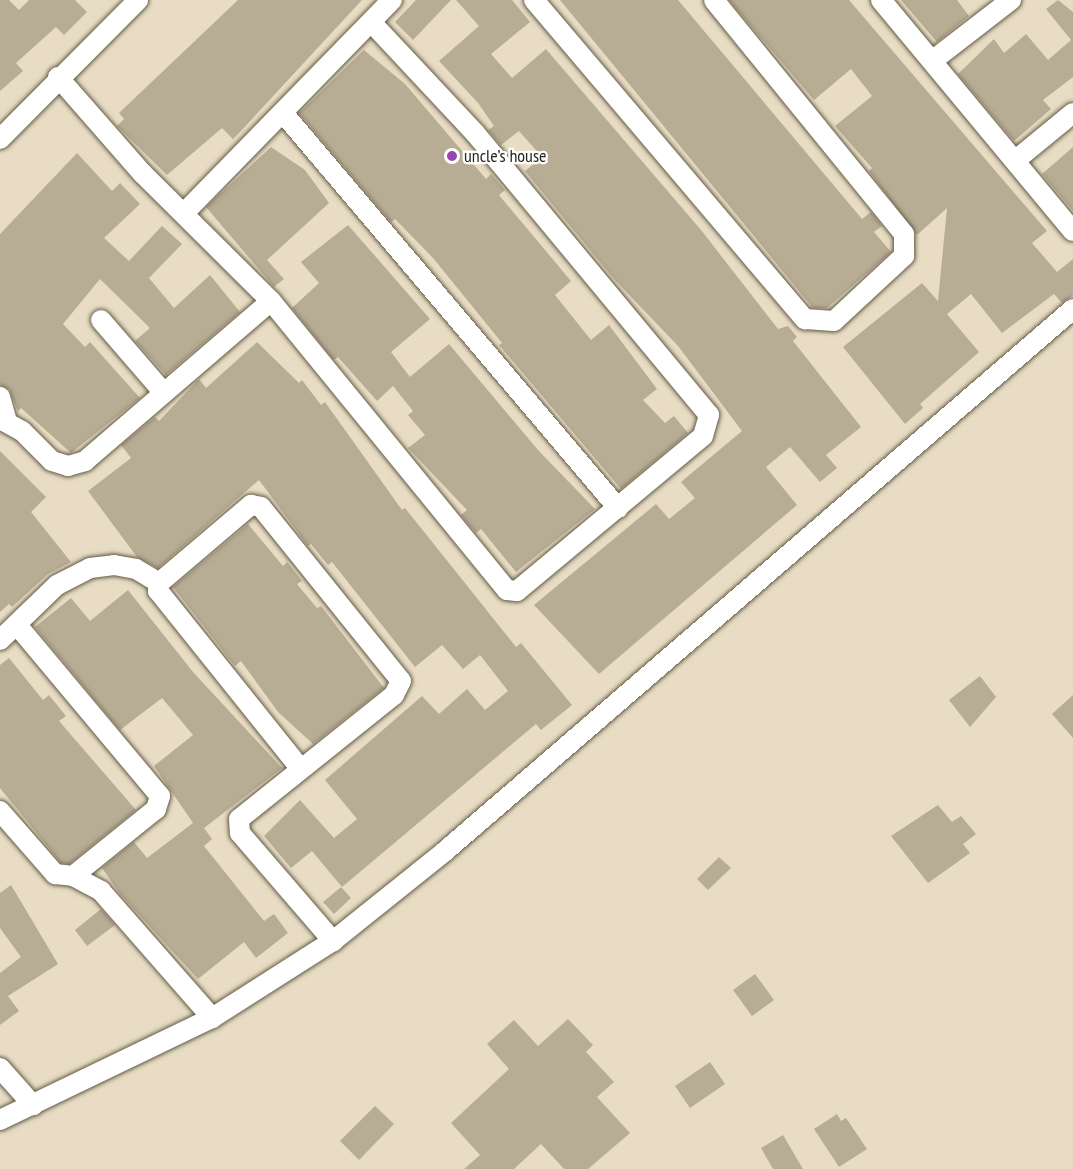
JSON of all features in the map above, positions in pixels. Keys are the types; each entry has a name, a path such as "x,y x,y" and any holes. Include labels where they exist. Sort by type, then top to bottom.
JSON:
{"street":[{"path":"186,211 392,0"},
{"path":"534,0 805,319 825,324 834,321 904,256 904,234 714,0"},
{"path":"881,0 1017,159 1073,231"},
{"path":"932,61 1011,0"},
{"path":"0,139 58,76 135,1"},
{"path":"58,76 143,174 186,211 272,301 507,590 528,586 703,436 709,415 475,133 371,22"},
{"path":"283,113 618,508"},
{"path":"1017,159 1073,113"},
{"path":"0,397 3,418 37,451 68,466 85,461 272,301"},
{"path":"0,1120 212,1018 333,941 444,852 1073,309"},
{"path":"101,320 164,393"},
{"path":"300,768 159,596 159,583 244,507 261,507 401,681 394,695 239,819 238,826 333,941"},
{"path":"0,640 57,585 90,568 114,565 136,569 159,583"},
{"path":"17,625 160,796 156,809 73,876"},
{"path":"0,811 48,868 73,876 101,891 212,1018"},
{"path":"0,1068 33,1105"}],"building":[{"path":"0,0 9,0 19,10 29,0 75,0 87,12 64,35 56,27 16,63 23,71 0,91"},
{"path":"238,0 362,0 233,139 222,128 167,175 117,126 124,119 119,113"},
{"path":"416,0 451,0 413,40 395,22"},
{"path":"456,0 512,0 530,22 491,54 512,78 546,49 701,230 778,329 788,326 797,337 793,341 861,427 826,455 837,468 820,482 790,447 766,467 797,505 599,674 534,605 656,504 669,519 695,498 681,482 742,431 678,346 614,279 525,171 542,157 519,131 501,145 488,130 494,126 478,103 439,61 479,26"},
{"path":"560,0 678,0 862,219 871,212 882,226 874,232 891,252 827,308 813,308"},
{"path":"729,0 849,0 1047,231 1032,243 1057,272 1073,259 1073,295 1062,303 1054,294 1002,333 971,294 947,314 979,352 920,404 923,408 905,424 843,347 922,283 938,301 947,208 917,235 869,171 872,168 835,126 872,96 851,69 814,100"},
{"path":"901,0 957,0 969,16 937,42"},
{"path":"1058,0 1073,12 1073,77 1043,100 1051,109 1014,141 958,74 994,39 1004,53 1026,34 1048,60 1071,40 1046,9"},
{"path":"364,50 405,84 486,179 491,174 505,190 499,195 571,281 555,295 591,340 609,325 657,389 643,400 665,423 674,416 688,433 621,489 499,345 502,343 433,258 395,219 391,222 299,113"},
{"path":"271,147 305,170 329,203 267,260 284,279 274,287 206,207"},
{"path":"1073,147 1073,211 1042,174"},
{"path":"77,153 112,191 120,183 140,204 104,238 129,261 162,226 182,244 149,278 174,308 210,275 240,312 166,375 135,341 150,328 100,279 63,324 85,347 90,342 140,398 71,453 21,408 18,411 9,389 0,385 0,234"},
{"path":"348,225 430,319 391,352 410,377 449,344 538,450 595,509 516,572 481,529 476,533 461,515 467,510 408,448 425,435 408,415 413,411 393,386 377,401 338,357 334,360 292,308 319,283 301,262"},
{"path":"257,342 299,383 302,380 321,405 325,402 402,510 405,508 516,647 521,643 572,705 541,730 536,724 342,887 312,851 291,868 264,836 300,800 334,838 357,819 325,780 422,696 439,714 467,689 485,710 508,691 480,655 463,669 442,645 415,667 332,562 328,565 311,544 308,546 259,480 158,568 137,557 88,491 131,458 121,445 155,417 159,421 199,379 206,388"},
{"path":"0,451 46,497 31,512 71,562 48,574 12,607 9,604 0,612"},
{"path":"248,524 283,566 287,562 302,581 297,584 317,608 321,606 384,688 313,744 278,712 241,661 235,666 173,587"},
{"path":"128,590 193,672 282,768 204,828 212,839 204,846 264,921 274,914 288,933 256,958 244,942 198,979 120,894 102,868 134,842 147,858 193,823 154,766 193,735 162,698 120,730 35,627 71,598 90,621"},
{"path":"9,658 43,700 49,695 66,716 59,721 136,810 69,864 61,863 0,788 0,665"},
{"path":"980,676 996,697 970,727 949,700"},
{"path":"1073,695 1073,738 1052,714"},
{"path":"938,805 952,822 961,816 976,834 963,844 970,853 928,883 891,836"},
{"path":"719,857 731,868 708,890 697,879"},
{"path":"11,885 58,964 8,996 19,1011 0,1025 0,973 21,957 0,928 0,893"},
{"path":"341,887 351,898 334,914 323,902"},
{"path":"101,909 115,925 87,946 75,930"},
{"path":"755,974 774,1000 752,1016 733,990"},
{"path":"568,1019 593,1045 586,1052 614,1082 597,1097 630,1133 588,1169 564,1169 541,1144 514,1169 464,1169 480,1155 451,1123 509,1069 487,1044 514,1020 538,1046"},
{"path":"710,1062 725,1084 690,1108 675,1086"},
{"path":"375,1106 394,1124 359,1160 340,1141"},
{"path":"837,1114 841,1121 846,1118 867,1149 839,1167 814,1129"},
{"path":"783,1135 803,1169 773,1169 761,1148"}],"place":[{"name":"uncle’s house","path":"452,156"}]}
